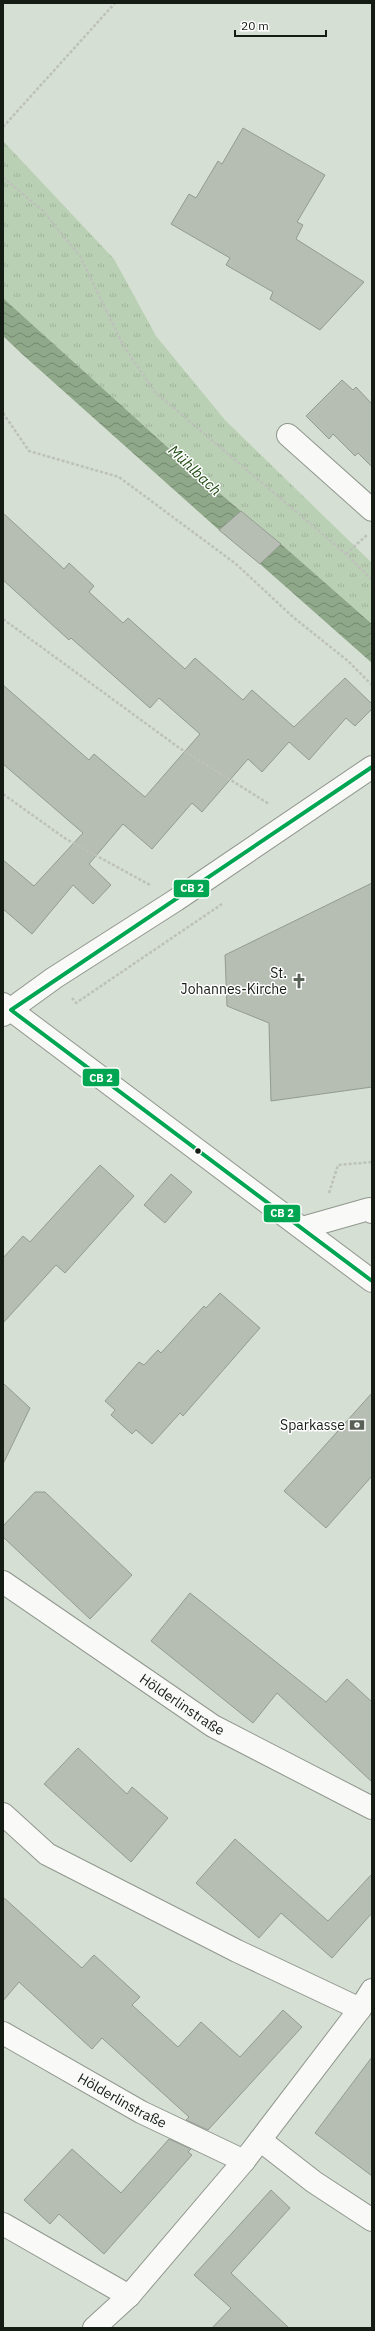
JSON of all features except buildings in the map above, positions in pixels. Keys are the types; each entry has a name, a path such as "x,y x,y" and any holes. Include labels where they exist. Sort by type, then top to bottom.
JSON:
{"street":[{"path":"288,435 372,510"},
{"path":"372,767 176,900 6,1010 372,1281"},
{"path":"302,1228 369,1209 372,1212"},
{"name":"Hölderlinstraße","path":"3,1582 212,1726 372,1808"},
{"path":"3,1814 47,1854 237,1951 360,2009"},
{"path":"94,2328 129,2296 244,2161 360,2009 372,1990"},
{"name":"Hölderlinstraße","path":"3,2034 141,2112 244,2161"},
{"path":"260,2140 314,2182 372,2220"},
{"path":"3,2224 129,2296"}],"path":[{"path":"3,127 115,3"},
{"path":"3,177 43,211 80,256 123,345 155,392 346,554 372,580"},
{"path":"3,414 29,451 119,477 236,564 293,617 348,662 372,685"},
{"path":"346,554 372,531"},
{"path":"3,619 178,747 293,820"},
{"path":"3,794 66,839 176,900"},
{"path":"329,1221 329,1192 338,1164 372,1162"}],"green space":[{"path":"3,141 114,259 156,336 225,420 372,563 372,624 281,544 196,473 3,298"}],"water":[{"path":"3,298 196,473 241,511 219,530 22,354 3,336"},
{"path":"281,544 372,624 372,663 260,564"}],"transit line":[{"path":"11,1010 372,767"},
{"path":"11,1010 372,1281"}],"place":[{"name":"St. Johannes-Kirche","path":"299,981"},
{"name":"Sparkasse","path":"357,1425"}],"water label":[{"name":"Mühlbach","path":"195,470"}]}
